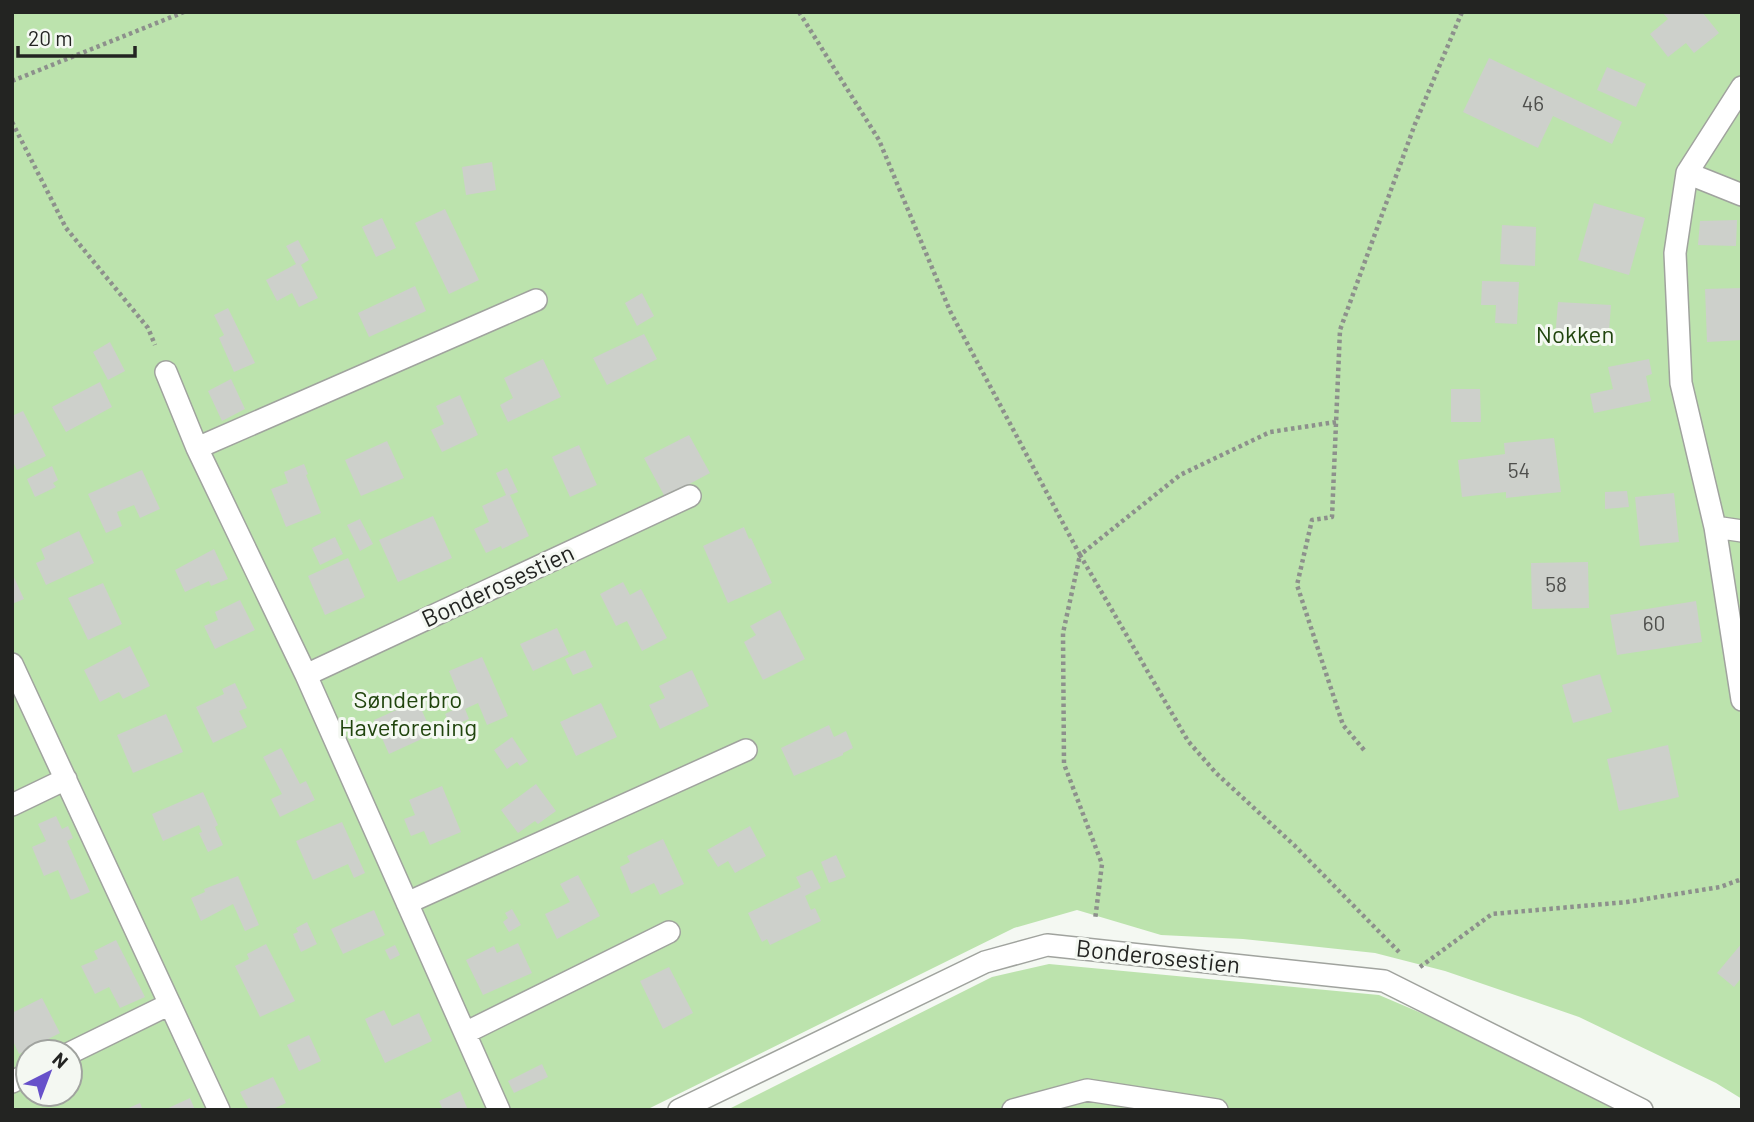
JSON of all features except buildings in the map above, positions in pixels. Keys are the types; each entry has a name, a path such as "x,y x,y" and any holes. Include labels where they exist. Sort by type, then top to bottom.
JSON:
{"lane":[{"path":"1742,87 1686,173 1675,253 1681,383 1716,527 1742,699"},
{"path":"1686,173 1742,195"},
{"path":"197,448 536,300"},
{"path":"166,372 197,448 306,676 499,1110"},
{"name":"Bonderosestien","path":"306,676 690,496"},
{"path":"1716,527 1742,531"},
{"path":"12,664 219,1110"},
{"path":"407,903 746,750"},
{"path":"12,805 66,779"},
{"path":"465,1033 669,932"},
{"name":"Bonderosestien","path":"679,1110 985,962 1047,945 1384,981 1642,1110"},
{"path":"84,1046 170,1004"},
{"path":"1087,1090 1096,1110"},
{"path":"1013,1110 1087,1090 1217,1110"}],"path":[{"path":"12,81 184,12"},
{"path":"799,12 879,140 950,311 1080,555 1188,741 1216,773 1294,845 1416,970"},
{"path":"1364,750 1343,724 1297,585 1312,520 1332,517 1340,330 1415,124 1462,12"},
{"path":"12,122 66,228 148,328 166,372"},
{"path":"1091,949 1102,864 1064,764 1063,633 1080,555 1180,475 1270,432 1336,422"},
{"path":"1410,995 1416,970 1492,914 1627,902 1720,887 1742,879"}],"green space":[{"path":"12,12 1742,12 1742,1099 1716,1083 1579,1017 1445,971 1375,953 1243,939 1161,935 1077,910 1014,928 646,1110 12,1110"},
{"path":"1049,964 1379,995 1508,1050 1622,1110 727,1110 992,977"}],"park label":[{"name":"Nokken","path":"1575,335"},
{"name":"Sønderbro Haveforening","path":"408,714"}]}
